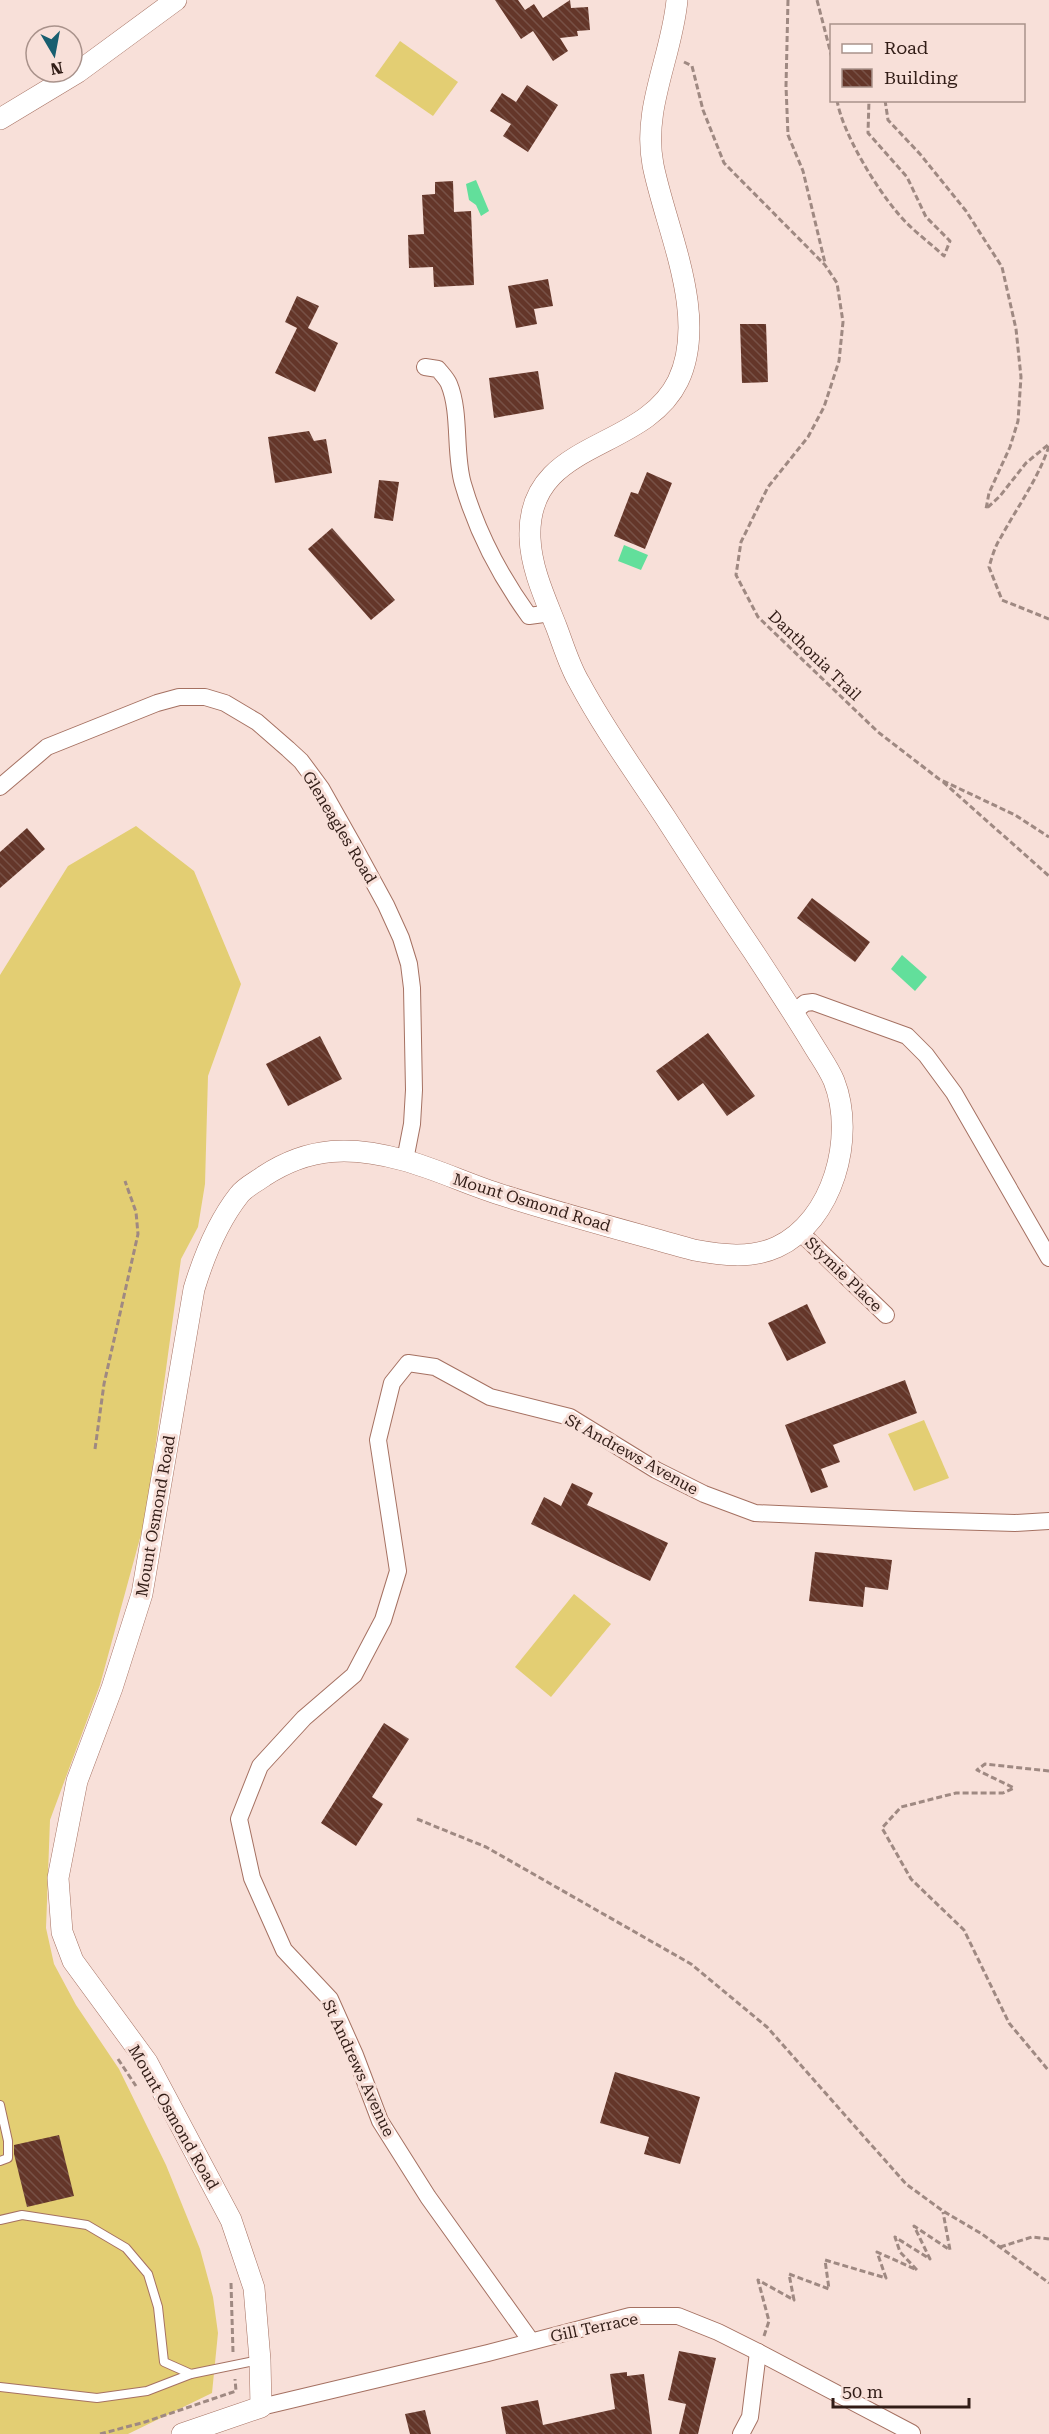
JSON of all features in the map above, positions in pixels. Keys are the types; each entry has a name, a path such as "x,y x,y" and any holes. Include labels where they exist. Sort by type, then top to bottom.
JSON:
{"street":[{"path":"0,119 78,72 176,0"},
{"name":"Mount Osmond Road","path":"261,2407 254,2288 231,2220 147,2062 73,1961 62,1932 58,1878 76,1781 112,1688 142,1594 194,1289 205,1254 221,1222 240,1193 281,1165 307,1155 333,1150 366,1152 405,1160 500,1195 694,1250 717,1254 752,1254 778,1246 801,1233 824,1199 839,1162 841,1114 833,1080 794,1012 635,772 578,680 541,587 530,540 533,508 538,493 552,473 653,412 672,391 683,367 688,325 682,272 652,162 653,105 677,0"},
{"path":"425,368 438,369 449,383 457,425 462,483 486,545 514,595 529,616 551,613"},
{"name":"Gleneagles Road","path":"0,787 47,747 157,703 179,697 205,697 225,703 257,722 288,749 301,761 321,788 386,905 401,938 409,964 412,988 414,1090 411,1134 405,1160"},
{"path":"794,1012 805,1003 813,1002 907,1036 914,1042 954,1093 1049,1258"},
{"name":"Stymie Place","path":"801,1233 886,1315"},
{"name":"St Andrews Avenue","path":"531,2341 428,2197 380,2121 355,2055 330,1999 284,1950 252,1878 239,1819 260,1766 304,1719 354,1675 383,1620 398,1571 378,1440 392,1383 408,1363 435,1367 490,1397 570,1417 656,1470 704,1494 755,1512 915,1520 1015,1523 1049,1521"},
{"name":"Gill Terrace","path":"261,2407 630,2316 678,2316 718,2332 912,2433"},
{"path":"741,2434 750,2417 758,2352"},
{"path":"182,2434 261,2407"}],"lane":[{"path":"0,2104 8,2141 8,2158 0,2161"},
{"path":"0,2220 22,2215 87,2225 126,2248 148,2274 158,2307 164,2362 191,2374"},
{"path":"0,2387 97,2398 147,2391 191,2374 260,2360"}],"path":[{"path":"788,0 786,68 788,135 803,171 825,265"},
{"path":"818,0 830,54"},
{"name":"Danthonia Trail","path":"666,53 692,66 703,110 724,163 825,265 837,283 843,321 839,361 824,408 808,437 768,487 741,542 736,575 758,617 878,732 939,779 1015,815 1049,837"},
{"path":"837,102 839,114 862,159 896,212 944,256 950,241 926,217 907,177 868,133 869,102"},
{"path":"885,102 888,120 920,154 966,211 1002,267 1016,329 1021,377 1018,421 1010,447 989,493 986,509 1000,496 1026,463 1049,444"},
{"path":"1049,444 1026,498 1000,539 988,567 1002,600 1049,619"},
{"path":"939,779 1049,876"},
{"path":"95,1449 104,1384 138,1234 136,1212 125,1181"},
{"path":"1049,1771 985,1764 977,1770 1014,1788 1003,1793 956,1793 901,1808 882,1828 911,1880 964,1930 1009,2023 1049,2071"},
{"path":"417,1819 486,1847 691,1964 768,2027 906,2184 1049,2283"},
{"path":"116,2055 141,2095"},
{"path":"758,2352 769,2321 758,2280 794,2300 789,2274 829,2289 825,2260 886,2278 877,2253 917,2270 900,2252 895,2237 930,2259 914,2226 950,2250 943,2211"},
{"path":"1000,2247 1032,2237 1049,2239"},
{"path":"100,2434 145,2422 236,2391 231,2276"}],"shaded area":[{"path":"400,41 458,82 433,116 375,76"},
{"path":"476,180 489,211 481,216 476,205 469,200 466,184"},
{"path":"624,545 648,555 641,570 618,561"},
{"path":"136,826 194,871 241,984 208,1076 205,1184 198,1227 181,1259 146,1516 100,1685 50,1820 46,1928 54,1964 76,2005 119,2069 166,2165 200,2249 213,2297 218,2333 212,2393 128,2434 0,2434 0,975 68,866"},
{"path":"902,955 927,977 915,991 891,969"},
{"path":"924,1420 949,1478 914,1491 888,1434"},
{"path":"574,1594 611,1624 551,1697 515,1667"}],"building":[{"path":"495,0 518,0 525,10 534,4 543,18 570,0 571,8 588,7 590,30 577,31 578,36 560,38 568,51 553,61 533,31 521,39"},
{"path":"527,85 558,105 528,152 503,136 511,124 490,111 502,93 516,102"},
{"path":"453,181 454,212 471,211 474,285 434,287 433,267 409,268 408,235 424,234 422,195 435,194 435,182"},
{"path":"548,279 553,306 534,309 537,324 516,328 508,286"},
{"path":"297,296 319,306 308,328 338,343 315,392 275,373 297,328 285,322"},
{"path":"740,324 766,324 768,382 742,383"},
{"path":"538,371 544,409 494,418 489,378"},
{"path":"309,431 314,441 326,439 332,473 275,483 268,437"},
{"path":"647,472 672,483 645,549 614,536 631,492 638,494"},
{"path":"379,480 399,482 393,521 374,518"},
{"path":"332,528 395,600 371,620 308,549"},
{"path":"27,828 45,849 0,888 0,852"},
{"path":"812,898 870,942 855,962 797,918"},
{"path":"708,1033 755,1096 727,1116 703,1083 678,1101 656,1071"},
{"path":"320,1036 342,1079 288,1106 266,1064"},
{"path":"807,1304 826,1343 787,1361 768,1323"},
{"path":"905,1380 917,1413 833,1445 840,1462 821,1469 828,1487 811,1493 785,1425"},
{"path":"572,1483 593,1493 587,1505 668,1543 650,1581 531,1524 544,1497 561,1506"},
{"path":"815,1552 892,1560 888,1590 865,1587 863,1607 809,1601"},
{"path":"384,1723 409,1739 372,1797 383,1804 356,1846 321,1823"},
{"path":"615,2072 700,2097 680,2164 644,2154 649,2137 600,2123"},
{"path":"59,2135 74,2196 27,2207 14,2154 14,2145"},
{"path":"679,2351 716,2358 698,2434 679,2434 686,2404 668,2400"},
{"path":"627,2372 627,2376 644,2374 652,2434 506,2434 501,2407 538,2400 543,2425 615,2409 610,2374"},
{"path":"425,2410 431,2434 410,2434 405,2414"}]}
